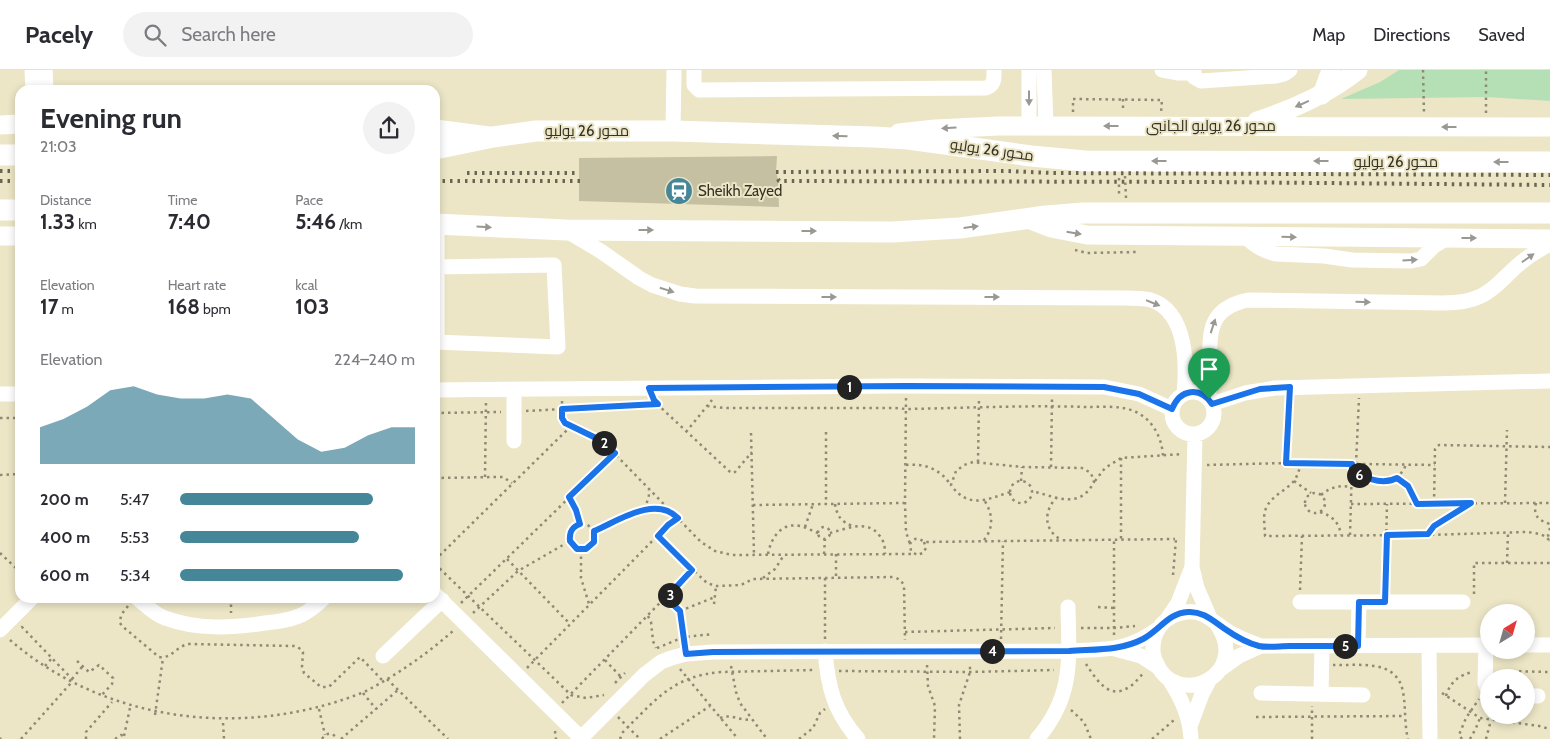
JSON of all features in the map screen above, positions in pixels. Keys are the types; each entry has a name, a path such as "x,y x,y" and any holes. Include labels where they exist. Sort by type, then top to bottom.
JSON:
{"highway":[{"name":"محور 26 يوليو","path":"440,148 493,137 558,130 673,131 873,137 935,142 1058,159 1118,161 1550,162"},
{"path":"0,155 15,155"},
{"path":"0,210 15,210"},
{"path":"440,224 566,230 892,232 960,228 1064,214 1120,212 1550,214"}],"main road":[{"path":"1322,95 1331,70"},
{"path":"1240,126 1282,113 1322,95 1358,70"},
{"name":"محور 26 يوليو الجانبى","path":"873,137 959,128 1038,126 1550,127"},
{"path":"440,130 493,137"},
{"path":"1028,219 1057,230 1087,235 1550,239"},
{"path":"0,236 15,236"}],"street":[{"path":"32,70 33,85"},
{"path":"44,70 46,85"},
{"path":"673,131 674,70"},
{"path":"694,70 694,85 699,90 986,88 990,87 993,82 994,70"},
{"path":"1029,70 1038,126"},
{"path":"1038,126 1044,70"},
{"path":"1162,70 1179,73 1194,71 1194,77 1201,81 1276,76 1290,70"},
{"path":"566,230 590,244 638,278 652,285 680,294 695,296 1124,298 1151,300 1168,313 1176,322 1180,332 1184,345 1186,373 1184,394"},
{"path":"1550,244 1518,264 1491,291 1468,301 1443,303 1248,300 1229,306 1221,311 1211,326 1210,401 1214,416 1210,427 1206,431 1195,435 1188,434 1173,422 1172,409 1176,400 1184,394 1197,392 1210,401 1260,389 1290,387 1550,381"},
{"path":"440,267 554,265 558,347 440,342"},
{"path":"440,390 906,386 1104,387 1127,390 1172,409"},
{"path":"514,390 514,441"},
{"path":"0,394 15,394"},
{"path":"1191,732 1202,694 1224,661 1227,651 1222,631 1213,620 1197,588 1192,567 1195,435"},
{"path":"1155,665 1154,637 1178,603 1192,567"},
{"path":"383,656 443,602 581,739 663,656 729,652 1114,649 1130,645 1145,638 1178,613 1189,612 1200,613 1238,636 1260,646 1480,646"},
{"path":"1300,602 1464,602"},
{"path":"1358,646 1359,602"},
{"path":"2,633 28,603"},
{"path":"140,603 164,617 182,623 206,627 232,627 282,621 299,616 318,603"},
{"path":"1037,739 1048,726 1061,702 1068,677 1073,650 1068,607"},
{"path":"1535,645 1550,645"},
{"path":"1169,679 1179,684 1200,684 1239,656 1260,646"},
{"path":"1317,694 1322,665 1322,646"},
{"path":"1429,646 1430,739"},
{"path":"1114,649 1134,654 1155,665 1169,679 1186,709 1191,732"},
{"path":"825,651 827,677 834,702 846,725 858,739"},
{"path":"1261,693 1363,695"}],"path":[{"path":"1424,70 1424,127"},
{"path":"1486,70 1486,127"},
{"path":"1074,99 1162,100"},
{"path":"1118,161 1120,212"},
{"path":"1087,253 1137,252"},
{"path":"1356,464 1359,385"},
{"path":"906,386 906,532 911,551 914,554"},
{"path":"978,462 979,387"},
{"path":"1051,467 1052,387"},
{"path":"1286,463 1290,387"},
{"path":"649,388 654,400 732,473 752,452"},
{"path":"686,432 723,388"},
{"path":"562,389 562,418 570,426 589,434 615,453 701,542 715,551 732,555 917,555 923,553 926,548 924,542"},
{"path":"485,477 486,390"},
{"path":"440,414 658,404"},
{"path":"707,406 725,408 906,409 1052,406 1123,408 1137,412 1156,430 1163,456"},
{"path":"0,418 15,418"},
{"path":"440,557 570,426"},
{"path":"1505,503 1507,430"},
{"path":"826,432 826,504"},
{"path":"751,433 754,555"},
{"path":"1434,503 1435,449 1437,446 1550,447"},
{"path":"443,602 468,596 615,453"},
{"path":"1032,491 1029,499 1021,503 1013,500 1010,492 1013,484 1021,481 1027,483 1032,491 1072,500 1079,498 1086,494 1105,468 1121,458 1163,456 1286,463 1435,465"},
{"path":"1121,458 1121,539"},
{"path":"950,485 953,475 960,468 968,463 978,462 1022,467 1082,468 1087,470 1093,477 1094,482"},
{"path":"1301,463 1294,481 1268,505 1265,512 1265,536 1508,532 1533,533 1546,536 1549,541"},
{"path":"1350,535 1352,464"},
{"path":"1352,474 1382,482 1397,478 1403,472 1406,464"},
{"path":"906,465 921,465 935,470 946,479 956,492 963,498 971,501 984,500 1010,492"},
{"path":"1021,481 1022,467"},
{"path":"0,475 15,474"},
{"path":"440,478 502,477 512,483"},
{"path":"1397,478 1408,486 1417,504"},
{"path":"1294,481 1311,494"},
{"path":"1321,495 1338,486 1351,487"},
{"path":"644,509 649,493 648,487"},
{"path":"1320,512 1324,509 1324,499 1318,493 1311,494 1305,499 1306,508 1312,513 1320,512 1332,518 1337,523 1341,536"},
{"path":"569,497 576,510 580,524"},
{"path":"1057,497 1052,502 1046,516 1050,531 1061,540"},
{"path":"984,500 990,511 991,518 990,530 984,541"},
{"path":"753,505 905,503"},
{"path":"1428,534 1434,526 1471,503"},
{"path":"1536,503 1534,511 1537,517 1550,526 1549,541"},
{"path":"1351,504 1550,503"},
{"path":"804,527 813,504"},
{"path":"835,504 840,518 855,527"},
{"path":"1385,602 1387,504"},
{"path":"594,531 644,509 654,508 672,512"},
{"path":"519,676 668,525 678,518"},
{"path":"580,524 588,526 594,531 594,542 586,549 581,550 574,547 570,541 571,530 575,526 580,524"},
{"path":"768,554 771,542 778,531 788,526 804,527 818,533 820,537 825,539"},
{"path":"830,533 866,526 876,532 883,542 885,554"},
{"path":"818,533 824,527 830,530 830,533"},
{"path":"1507,563 1508,532"},
{"path":"824,554 825,539 828,538 830,533"},
{"path":"658,536 707,584 716,586 741,585 753,579 761,578 894,577 902,582 904,586 906,651"},
{"path":"1300,602 1302,536"},
{"path":"910,544 914,539 918,538 924,542 1192,539"},
{"path":"1114,539 1114,649"},
{"path":"264,720 319,709 362,692 385,680 427,652 464,622 518,571 570,541"},
{"path":"1001,651 1003,541"},
{"path":"581,550 581,578 589,604"},
{"path":"0,552 15,567"},
{"path":"761,578 775,569 784,554"},
{"path":"836,554 836,578"},
{"path":"506,558 570,624"},
{"path":"1464,602 1474,599 1474,562 1550,563"},
{"path":"440,567 570,695 586,698 604,695"},
{"path":"554,712 692,570"},
{"path":"825,578 825,651"},
{"path":"714,604 716,586"},
{"path":"680,611 715,597"},
{"path":"666,598 680,611 686,654"},
{"path":"131,603 121,615 120,623 159,657 164,658 172,654 179,647 189,644 294,646 303,652 302,667 304,673 321,687 331,685 360,657 398,690 448,739"},
{"path":"1098,607 1114,608"},
{"path":"648,616 651,622 653,641 663,656 738,739"},
{"path":"16,633 22,627 72,679"},
{"path":"2,633 44,667 71,683 112,702 142,712"},
{"path":"663,656 684,637 713,634"},
{"path":"1073,650 1101,685 1110,690 1120,691 1130,687 1155,665"},
{"path":"927,651 928,686 935,706 934,739"},
{"path":"960,739 959,705 970,672 970,651"},
{"path":"729,652 736,692 740,703 767,739"},
{"path":"44,667 52,658"},
{"path":"149,714 155,715 164,658"},
{"path":"605,660 632,688"},
{"path":"77,661 89,672 99,665 113,678 112,684 100,697"},
{"path":"1322,665 1378,666 1390,670 1395,675 1403,691 1408,739"},
{"path":"21,739 71,683 82,667"},
{"path":"610,689 628,671"},
{"path":"1446,696 1448,688 1459,677 1466,673 1480,672"},
{"path":"1535,672 1550,672"},
{"path":"1429,684 1480,718 1470,739"},
{"path":"325,734 332,734 339,739 398,690"},
{"path":"362,692 376,709"},
{"path":"1312,739 1312,717 1317,694"},
{"path":"1462,739 1459,735 1460,731 1470,712 1480,700"},
{"path":"86,739 86,732 112,702"},
{"path":"799,739 813,728 820,712 834,702"},
{"path":"660,739 710,706"},
{"path":"124,736 130,708"},
{"path":"319,709 325,734 322,739"},
{"path":"1152,739 1186,709"},
{"path":"720,718 731,716 741,720 752,718"},
{"path":"1256,717 1405,716"},
{"path":"1080,717 1091,739"},
{"path":"215,723 223,723 224,739"},
{"path":"1486,739 1490,724"},
{"path":"1523,724 1550,729"},
{"path":"1474,732 1474,739"},
{"path":"115,739 121,735 124,736"},
{"path":"124,736 127,739"}],"green space":[{"path":"1399,70 1550,70 1550,101 1487,97 1341,99 1380,82"}],"building":[{"name":"Sheikh Zayed","path":"777,156 776,172 779,207 579,201 579,158"}],"railway":[{"path":"0,171 15,171"},
{"path":"776,172 1007,171 1052,173 1550,175"},
{"path":"467,173 579,173"},
{"path":"778,179 779,181 1550,185"},
{"path":"0,181 15,181"},
{"path":"440,181 580,181"}],"place":[{"name":"Sheikh Zayed","path":"679,191"}],"route":[{"path":"1104,387 1127,390 1172,409 1180,396 1191,392 1197,392 1209,399 1212,404 1260,389 1290,387 1286,463 1352,464 1352,474 1382,482 1397,478 1408,486 1417,504 1471,503 1434,526 1428,534 1387,535 1385,602 1359,602 1358,646 1260,646 1227,630 1200,613 1189,612 1178,613 1168,618 1159,628 1145,638 1130,645 1114,649 1069,651 713,652 686,654 680,611 666,598 692,570 658,536 678,518 672,512 654,508 644,509 594,531 594,542 586,549 577,549 570,541 569,535 571,530 580,524 576,510 569,497 615,453 598,439 565,423 562,418 562,409 658,404 654,400 649,388 1104,387"}]}
